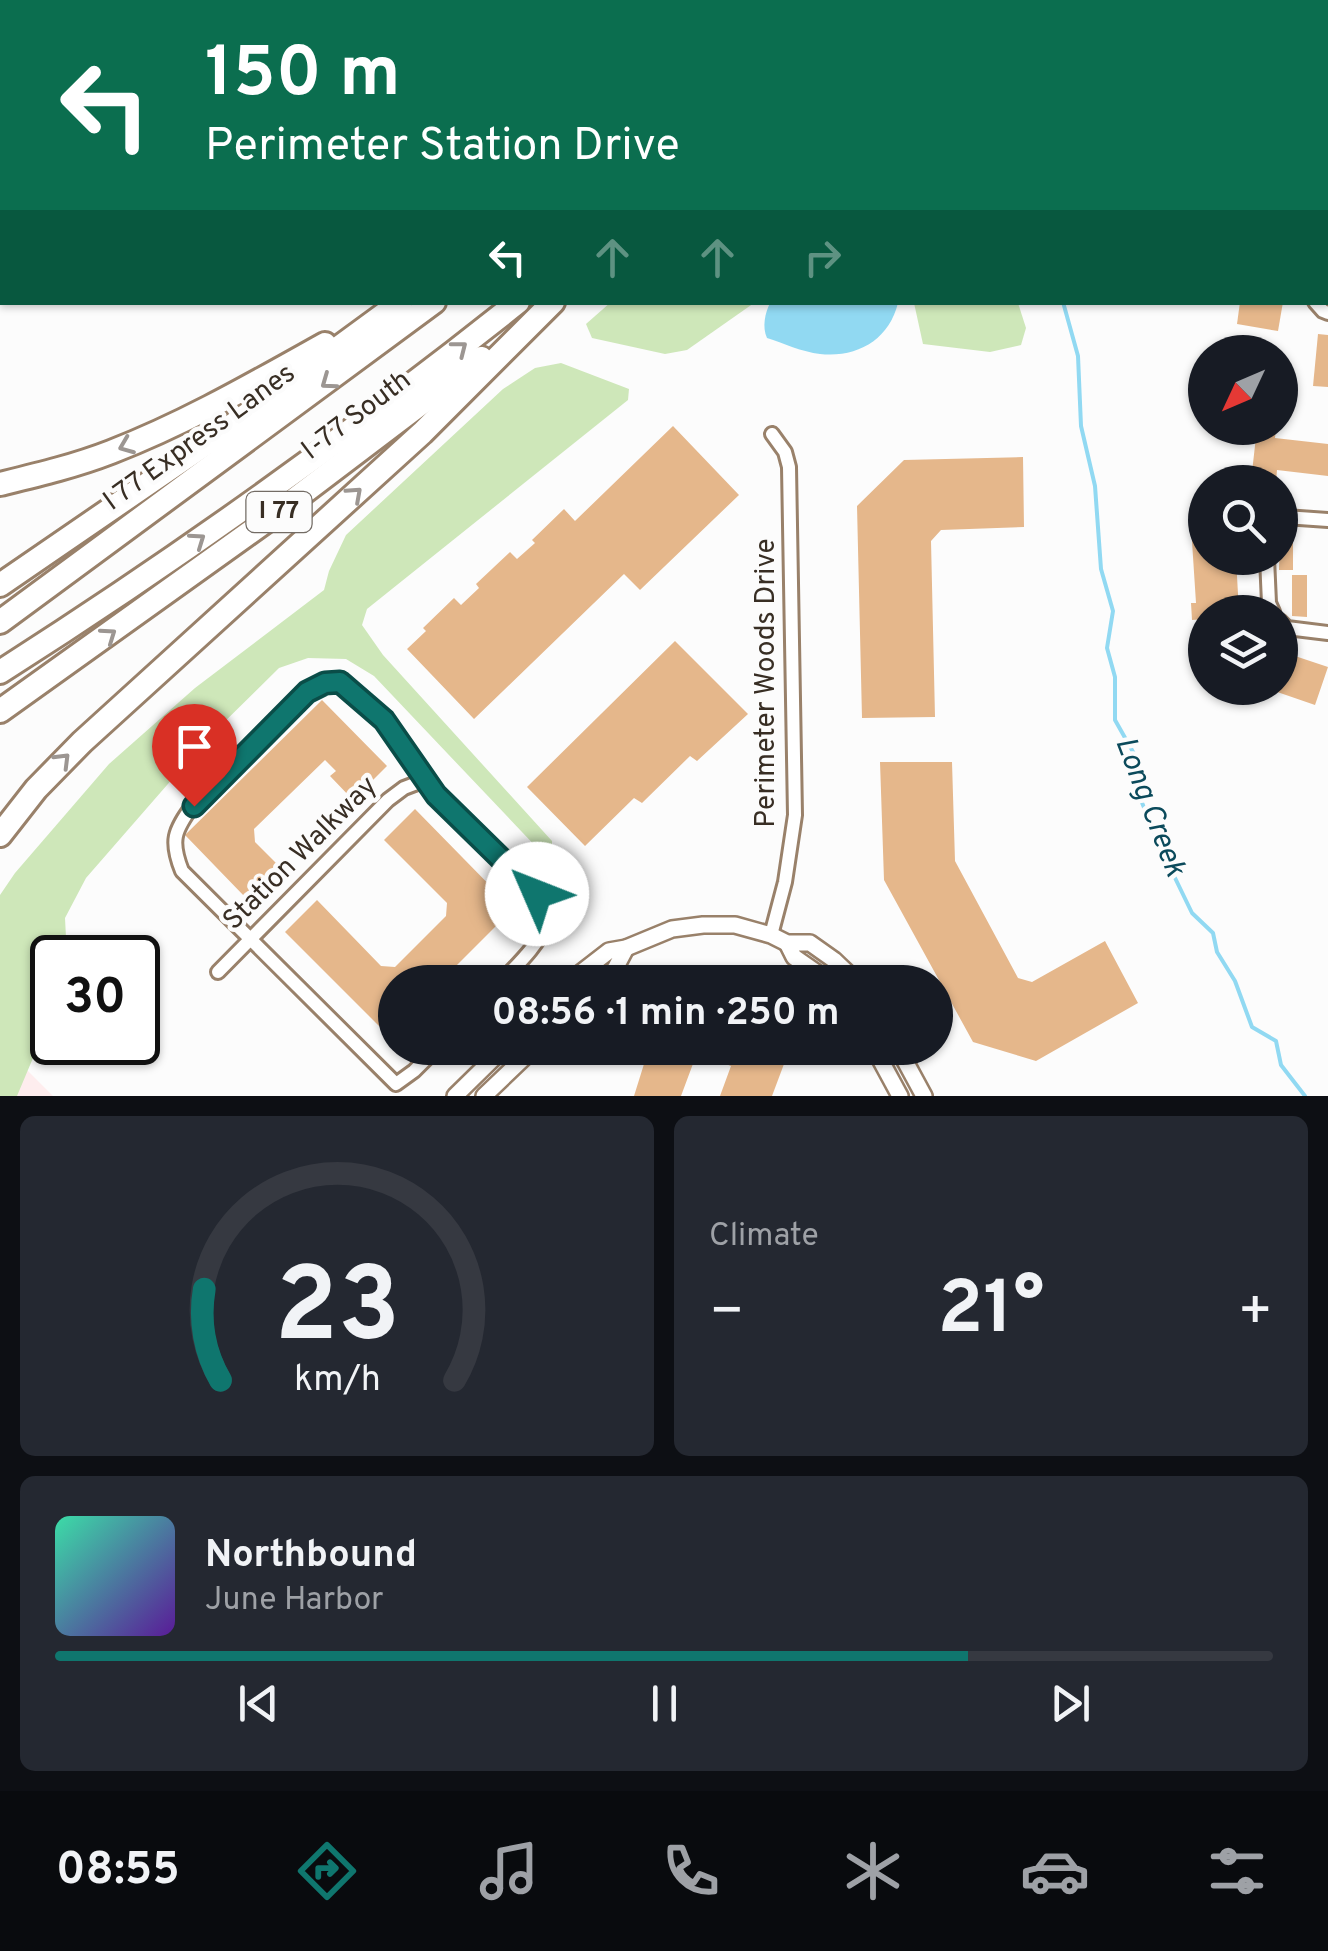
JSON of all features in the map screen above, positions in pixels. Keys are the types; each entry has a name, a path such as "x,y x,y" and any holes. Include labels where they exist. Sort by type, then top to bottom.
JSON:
{"highway":[{"path":"0,484 91,459 168,428 394,305"},
{"path":"0,585 226,430 395,305"},
{"name":"I 77 Express Lanes","path":"0,622 430,305"},
{"name":"I 77","path":"0,672 316,456 514,305"},
{"name":"I-77 South","path":"0,710 270,518 548,305"},
{"path":"0,835 36,789 82,742 422,434 549,305"}],"street":[{"name":"Perimeter Woods Drive","path":"771,935 792,846 796,774 789,467 785,452 772,434"},
{"path":"1298,519 1328,520"},
{"path":"1298,629 1328,632"},
{"path":"420,1065 396,1084 182,871 175,853 175,837 181,822 194,806 307,692 325,683 340,682 384,720 454,814 537,894 546,911 545,926 516,965"},
{"name":"Station Walkway","path":"218,972 388,800 425,780"},
{"path":"590,965 608,950 626,948 672,929 703,924 735,925 787,943 810,942 839,965"},
{"path":"787,943 794,957 806,965"},
{"path":"617,965 626,948"},
{"path":"455,1096 487,1065"},
{"path":"484,1096 516,1065"},
{"path":"883,1065 900,1096"},
{"path":"907,1065 924,1096"}],"shaded area":[{"path":"22,1065 53,1096 13,1096"}],"green space":[{"path":"608,305 751,305 687,350 665,354 592,338 586,324"},
{"path":"914,305 1019,305 1026,328 1021,345 990,352 923,344"},
{"path":"561,363 629,389 628,400 367,609 362,625 383,655 552,841 552,855 540,851 374,676 346,659 308,658 279,668 208,738 86,878 65,918 66,935 30,935 30,1065 17,1096 0,1096 0,895 15,873 109,764 195,688 324,590 346,535 503,389 535,368"}],"water":[{"path":"769,305 897,305 887,327 870,344 834,354 806,351 767,338"}],"building":[{"path":"1240,305 1282,305 1278,331 1237,324"},
{"path":"1318,334 1328,335 1328,387 1313,386"},
{"path":"673,426 739,495 640,590 624,574 474,719 407,649 454,598 461,605 479,588 476,584 510,552 517,559 564,509 575,521"},
{"path":"1298,441 1328,444 1328,476 1298,472 1298,465 1253,465 1255,445 1298,445"},
{"path":"1023,457 1024,527 941,530 931,541 935,717 862,718 857,506 904,460"},
{"path":"1194,575 1237,575 1238,595 1195,595"},
{"path":"1292,575 1307,575 1307,617 1298,616 1298,595 1292,595"},
{"path":"675,641 748,714 697,761 690,756 642,803 634,798 585,846 527,787"},
{"path":"1298,657 1328,667 1315,705 1298,699"},
{"path":"322,700 387,766 353,800 330,776 336,771 325,760 254,829 255,842 278,865 245,897 185,835"},
{"path":"880,762 952,762 955,861 1018,978 1032,982 1105,941 1138,1003 1036,1061 973,1042 953,1006 953,965 931,965 884,880"},
{"path":"415,809 513,909 457,965 397,965 446,916 447,903 384,840"},
{"path":"317,900 380,965 378,1025 285,932"},
{"path":"644,1065 693,1065 681,1096 634,1096"},
{"path":"784,1065 772,1096 720,1096 731,1066"}],"waterway":[{"name":"Long Creek","path":"1064,305 1078,356 1081,426 1095,486 1101,569 1113,611 1107,648 1115,677 1115,720 1137,759 1138,793 1192,913 1213,933 1217,952 1235,981 1252,1027 1276,1041 1281,1065 1305,1096"}],"route":[{"path":"194,806 307,692 325,683 340,682 384,720 436,795 537,894"}]}
